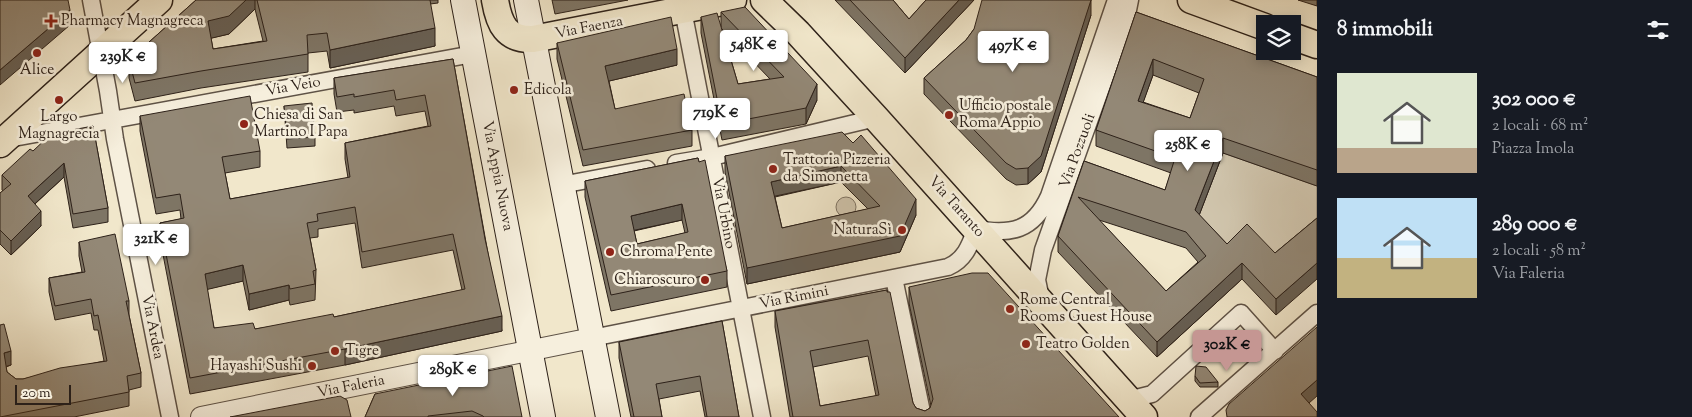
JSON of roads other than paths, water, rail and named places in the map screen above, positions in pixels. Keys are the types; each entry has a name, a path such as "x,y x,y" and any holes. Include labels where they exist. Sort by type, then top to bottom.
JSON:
{"main road":[{"path":"2,142 159,0"},
{"name":"Via Appia Nuova","path":"463,0 543,417"},
{"path":"495,0 500,21 507,30 522,39 533,39"},
{"path":"526,0 608,417"},
{"name":"Via Faenza","path":"533,39 733,0"},
{"name":"Via Taranto","path":"764,0 798,33 876,118 1144,417"},
{"path":"1190,0 1256,23"},
{"path":"1301,39 1317,44"}],"street":[{"path":"2,142 112,120 91,0"},
{"name":"Via Pozzuoli","path":"976,229 1002,232 1022,228 1032,221 1046,202 1116,0"},
{"name":"Via Pozzuoli","path":"1042,303 1037,280 1043,250 1127,15 1130,0"},
{"name":"Via Urbino","path":"683,10 762,417"},
{"name":"Via Veio","path":"112,120 473,54"},
{"path":"561,185 712,157 876,118"},
{"name":"Via Ardea","path":"112,120 170,417"},
{"name":"Via Rimini","path":"592,338 948,267 961,259 968,250 976,229"},
{"path":"894,278 923,417"},
{"path":"1122,393 1136,398 1152,394 1241,313 1275,351"},
{"path":"1199,417 1317,313"},
{"path":"530,352 592,338"},
{"name":"Via Faleria","path":"201,417 530,352"}],"place":[{"name":"Pharmacy Magnagreca","path":"51,21"},
{"name":"Alice","path":"37,53"},
{"name":"Edicola","path":"514,90"},
{"name":"Largo Magnagrecia","path":"59,100"},
{"name":"Ufficio postale Roma Appio","path":"949,115"},
{"name":"Chiesa di San Martino I Papa","path":"244,124"},
{"name":"Trattoria Pizzeria da Simonetta","path":"773,169"},
{"name":"NaturaSì","path":"902,230"},
{"name":"Chroma Pente","path":"610,252"},
{"name":"Chiaroscuro","path":"705,280"},
{"name":"Rome Central Rooms Guest House","path":"1010,309"},
{"name":"Teatro Golden","path":"1026,344"},
{"name":"Tigre","path":"335,351"},
{"name":"Hayashi Sushi","path":"312,366"}]}
